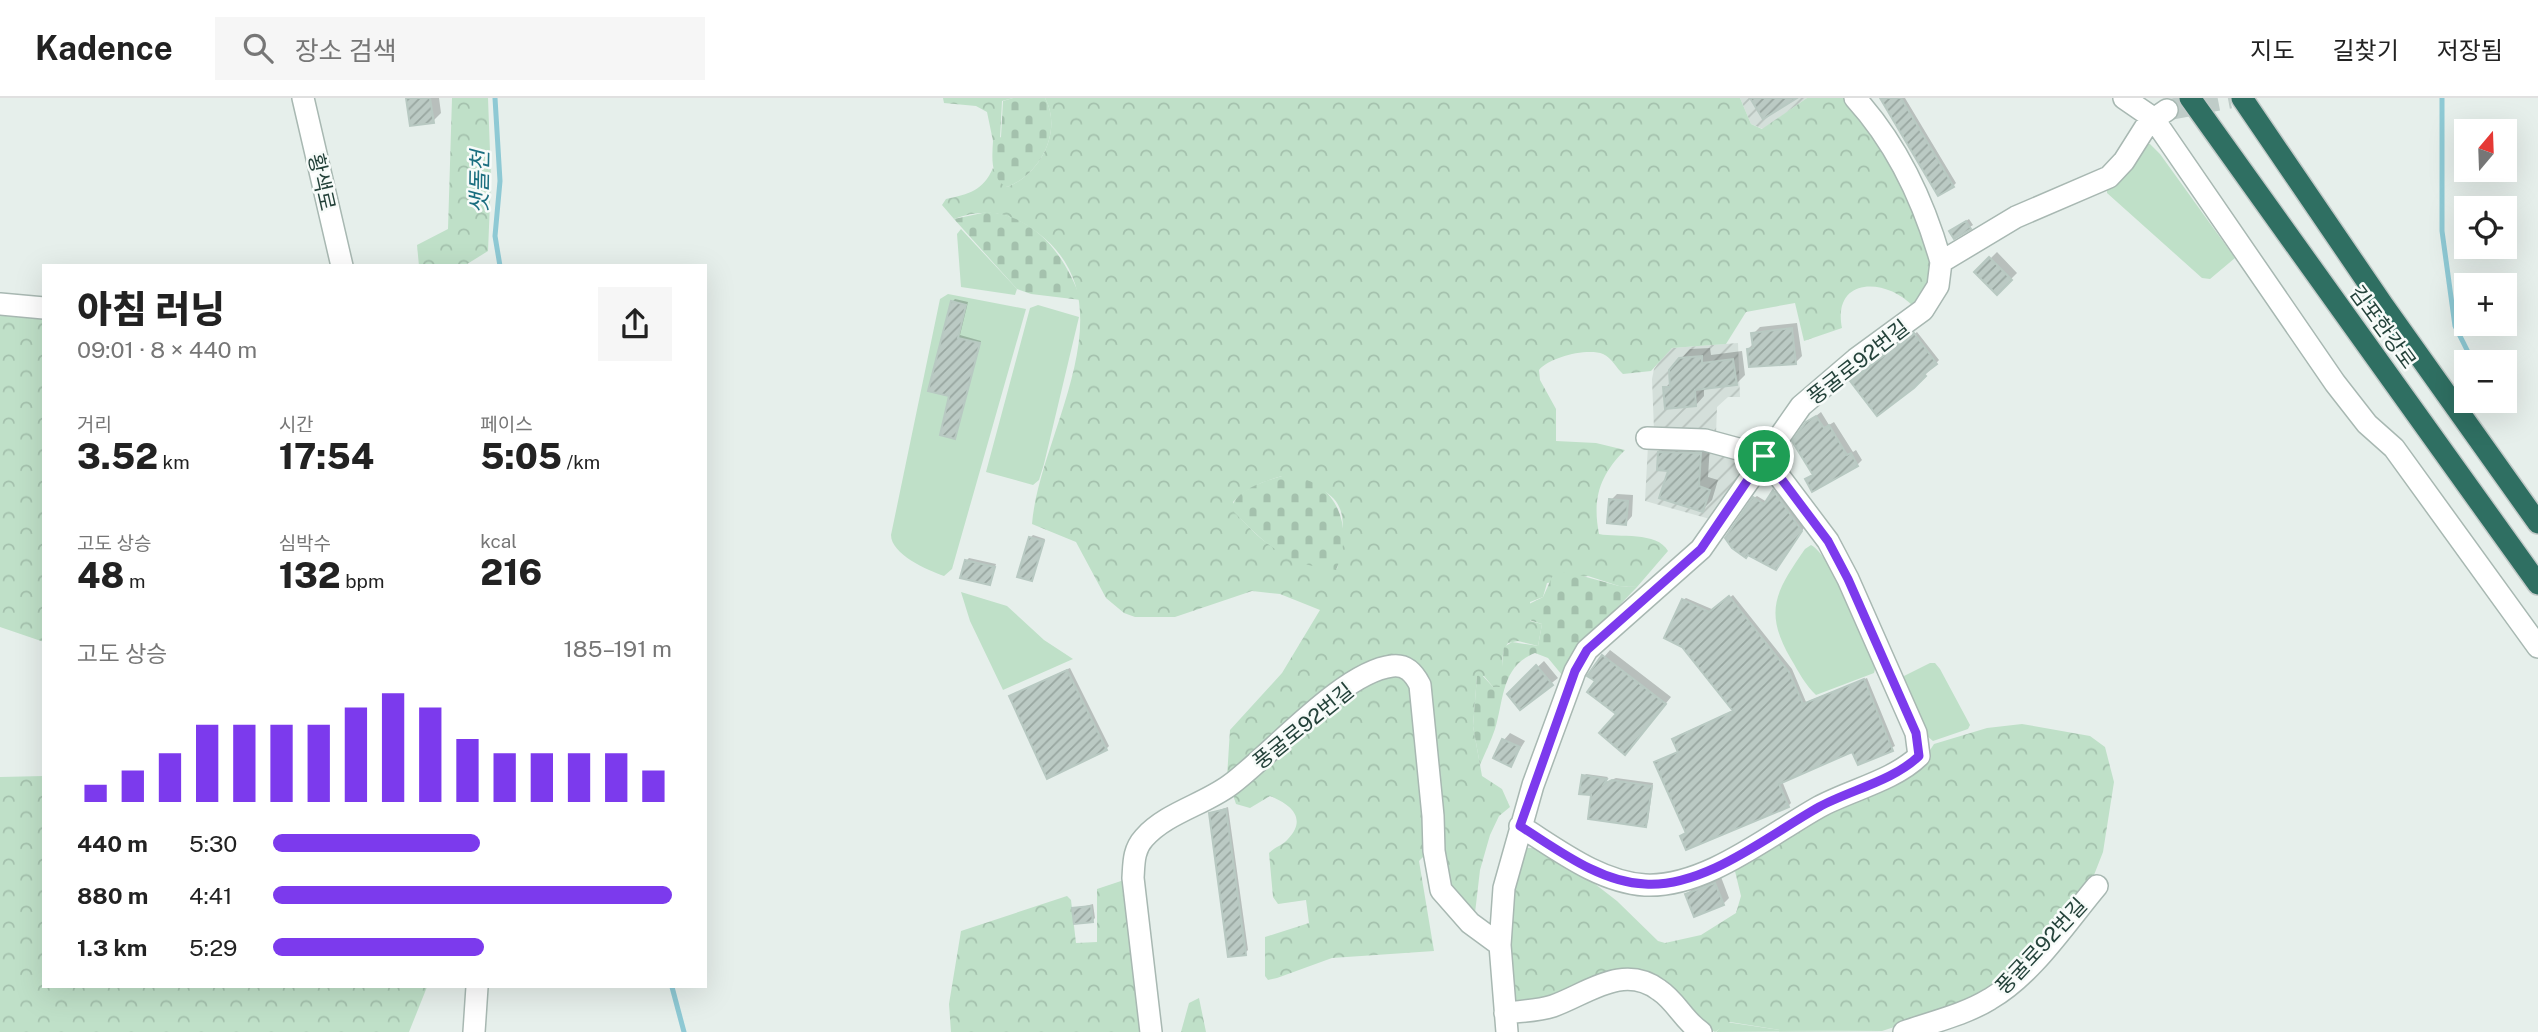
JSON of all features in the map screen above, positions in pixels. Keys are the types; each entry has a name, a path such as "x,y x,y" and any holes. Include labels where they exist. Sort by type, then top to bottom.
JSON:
{"highway":[{"name":"김포한강로","path":"2190,98 2538,584"},
{"name":"김포한강로","path":"2242,98 2383,305 2538,523"}],"street":[{"name":"황색로","path":"303,98 342,264"},
{"path":"1855,98 1878,125 1903,167 1929,225 1941,262 2016,217 2109,177 2124,162 2160,114"},
{"path":"2124,98 2160,114 2335,383 2367,424 2394,448 2538,647"},
{"name":"풍굴로92번길","path":"1701,1032 1688,1023 1660,990 1629,980 1595,985 1567,1000 1506,1022 1500,945 1504,888 1520,826 1575,671 1587,650 1701,549 1785,426 1816,391 1923,310 1938,286 1941,262"},
{"path":"0,304 42,308"},
{"path":"1520,826 1574,860 1603,873 1645,884 1666,883 1708,872 1824,805 1904,767 1919,756 1916,733 1848,579 1808,511 1764,456 1705,440 1647,438"},
{"name":"풍굴로92번길","path":"1151,1032 1133,878 1135,855 1142,840 1167,821 1227,787 1330,698 1379,669 1394,665 1415,675 1420,685 1434,851 1441,890 1470,923 1500,945"},
{"name":"풍굴로92번길","path":"1904,1032 1974,1007 1999,993 2031,964 2097,886"},
{"path":"474,1032 477,988"}],"shaded area":[{"path":"1740,98 1807,98 1763,129 1751,124"},
{"path":"1738,343 1740,397 1728,397 1717,407 1716,435 1654,430 1652,379 1654,369 1666,352 1672,348"},
{"path":"1648,445 1693,446 1745,465 1710,519 1645,501"}],"green space":[{"path":"452,98 488,98 491,179 488,251 467,264 419,264 417,245 448,229"},
{"path":"943,98 1013,98 1002,101 1000,139 993,141 987,112 976,106 944,103"},
{"path":"1013,98 1045,98 1051,124 1050,137 1038,162 1029,173 1007,187 995,173 993,141 1001,137 1003,101"},
{"path":"1045,98 1740,98 1751,124 1762,129 1807,98 1845,98 1863,116 1906,189 1934,264 1930,289 1913,306 1889,290 1863,287 1853,291 1845,299 1841,311 1842,328 1804,341 1795,303 1746,312 1726,344 1672,348 1651,371 1623,374 1606,356 1596,352 1560,358 1539,370 1540,380 1556,409 1556,441 1596,443 1625,450 1609,469 1600,488 1597,509 1599,534 1647,538 1655,540 1668,551 1637,587 1619,586 1588,576 1547,583 1543,597 1530,602 1530,621 1542,624 1538,646 1518,641 1508,643 1503,654 1500,687 1493,687 1484,676 1477,676 1473,726 1482,776 1502,789 1510,807 1499,816 1490,835 1480,870 1475,913 1458,905 1438,855 1423,857 1419,861 1434,951 1332,958 1277,978 1268,980 1265,976 1265,937 1309,923 1306,900 1278,904 1273,897 1269,853 1288,839 1294,831 1296,818 1290,808 1270,796 1250,808 1236,804 1227,777 1230,730 1282,673 1320,610 1280,594 1252,591 1175,617 1135,617 1124,613 1106,598 1076,542 1032,524 1038,489 1073,372 1080,333 1078,296 1065,262 1028,226 1008,217 988,213 954,219 942,205 946,199 980,187 993,168 1007,187 1029,173 1045,150 1050,137 1050,111","holes":["1282,476 1319,488 1338,505 1343,530 1337,569 1301,559 1269,545 1235,510 1233,502 1249,489 1262,483"]},
{"path":"2146,144 2150,144 2160,154 2235,258 2210,279 2202,278 2107,193 2107,189"},
{"path":"987,212 1020,221 1047,241 1067,269 1081,300 1031,294 1017,289 954,219"},
{"path":"961,229 1017,289 1015,295 961,287 957,234"},
{"path":"948,294 1026,309 952,569 944,576 903,555 891,535 940,299"},
{"path":"1038,305 1079,317 1044,464 1039,480 1033,485 986,472 1030,308"},
{"path":"0,315 42,317 42,641 0,627"},
{"path":"1282,476 1300,478 1316,484 1328,494 1336,506 1342,521 1343,537 1342,553 1336,570 1291,558 1267,544 1234,512 1232,506 1240,495 1253,486"},
{"path":"1811,545 1820,553 1839,583 1875,669 1874,673 1816,695 1802,678 1782,642 1775,614 1780,590 1805,549"},
{"path":"1568,572 1619,586 1637,587 1590,636 1562,675 1548,658 1535,653 1516,666 1506,685 1495,729 1480,765 1473,726 1477,676 1481,674 1493,687 1500,687 1504,647 1512,642 1538,646 1542,624 1526,619 1525,606 1543,597 1553,575"},
{"path":"961,592 1007,606 1044,640 1073,659 1003,690 970,621"},
{"path":"1935,663 1940,669 1970,725 1968,729 1933,741 1927,736 1902,677"},
{"path":"2022,724 2090,736 2105,747 2114,782 2103,852 2094,875 2020,965 1996,987 1944,1011 1882,1031 1780,1030 1730,1022 1715,1032 1613,972 1588,978 1558,996 1515,1003 1509,993 1508,906 1523,848 1535,848 1586,877 1617,901 1658,941 1665,943 1701,935 1736,913 1741,896 1734,867 1753,852 1921,764 1934,744 1987,728"},
{"path":"42,776 42,988 427,988 409,1032 0,1032 0,777"},
{"path":"1124,880 1146,1032 951,1032 949,1004 961,931 1067,896 1071,900 1076,943 1097,942 1097,889"},
{"path":"1199,998 1206,1032 1181,1032 1189,1003"},
{"path":"1726,1022 1780,1030 1882,1031 1716,1032"}],"building":[{"path":"406,98 430,98 434,123 410,126"},
{"path":"1750,98 1797,98 1763,119"},
{"path":"1880,98 1901,98 1954,187 1938,196"},
{"path":"1966,221 1971,229 1954,239 1949,231"},
{"path":"1989,257 2012,280 1997,295 1974,272"},
{"path":"951,301 966,305 958,338 980,343 955,439 940,435 949,396 928,391"},
{"path":"1792,328 1796,364 1749,367 1747,349 1753,348 1751,333"},
{"path":"1914,333 1937,364 1924,374 1926,376 1914,388 1877,416 1850,381"},
{"path":"1702,356 1702,363 1733,359 1737,385 1695,390 1696,406 1665,409 1663,387 1670,387 1669,370 1679,358"},
{"path":"1816,416 1824,428 1829,425 1847,455 1851,453 1858,466 1812,492 1805,479 1813,475 1792,441 1806,422"},
{"path":"1658,452 1701,453 1699,486 1710,490 1703,512 1659,498 1668,471 1657,470"},
{"path":"1773,490 1802,531 1776,570 1748,555 1746,558 1732,548 1725,538 1753,497 1764,504"},
{"path":"1609,499 1628,501 1626,525 1607,523"},
{"path":"1029,537 1044,541 1032,581 1017,577"},
{"path":"965,560 995,567 990,585 960,578"},
{"path":"1729,596 1789,672 1803,704 1864,679 1893,751 1858,765 1852,752 1779,784 1789,807 1686,850 1680,836 1686,833 1654,762 1678,752 1672,739 1733,711 1682,647 1664,638 1682,599 1709,612"},
{"path":"1602,655 1666,704 1625,755 1599,733 1616,714 1587,692 1595,681 1587,676"},
{"path":"1536,665 1553,685 1520,710 1507,694"},
{"path":"1067,670 1107,750 1047,779 1009,696"},
{"path":"1502,739 1520,747 1511,767 1493,758"},
{"path":"1582,775 1607,779 1604,784 1612,780 1652,786 1646,827 1588,819 1591,795 1579,794"},
{"path":"1226,809 1246,955 1228,957 1209,813"},
{"path":"1715,883 1724,905 1694,917 1685,894"},
{"path":"1091,906 1093,922 1074,924 1072,908"}],"waterway":[{"name":"샛돌천","path":"495,98 500,181 495,236 500,264"},
{"path":"2442,98 2442,231 2455,326 2467,350"},
{"name":"샛돌천","path":"672,988 684,1032"}],"tunnel":[{"path":"2167,110 2230,98"}],"route":[{"path":"1764,456 1808,511 1848,579 1916,733 1920,747 1919,756 1912,763 1773,832 1708,872 1666,883 1625,881 1574,860 1520,826 1533,785 1575,671 1587,650 1701,549 1764,456"}]}
